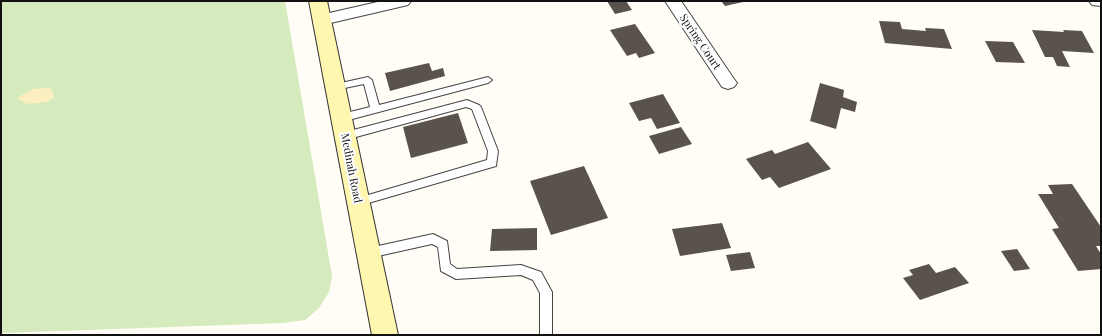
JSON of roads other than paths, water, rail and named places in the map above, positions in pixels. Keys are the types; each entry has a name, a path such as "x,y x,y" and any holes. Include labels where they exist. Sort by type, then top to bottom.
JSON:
{"main road":[{"name":"Medinah Road","path":"318,1 385,335"}],"street":[{"path":"322,20 403,1"},
{"name":"Spring Court","path":"673,1 728,83"}],"lane":[{"path":"335,87 368,80 375,108"},
{"path":"343,127 375,108 488,80"},
{"path":"343,127 467,103 476,107 493,151 492,163 358,202"},
{"path":"369,253 432,239 443,244 446,266 456,274 521,270 537,276 546,292 546,335"}]}
